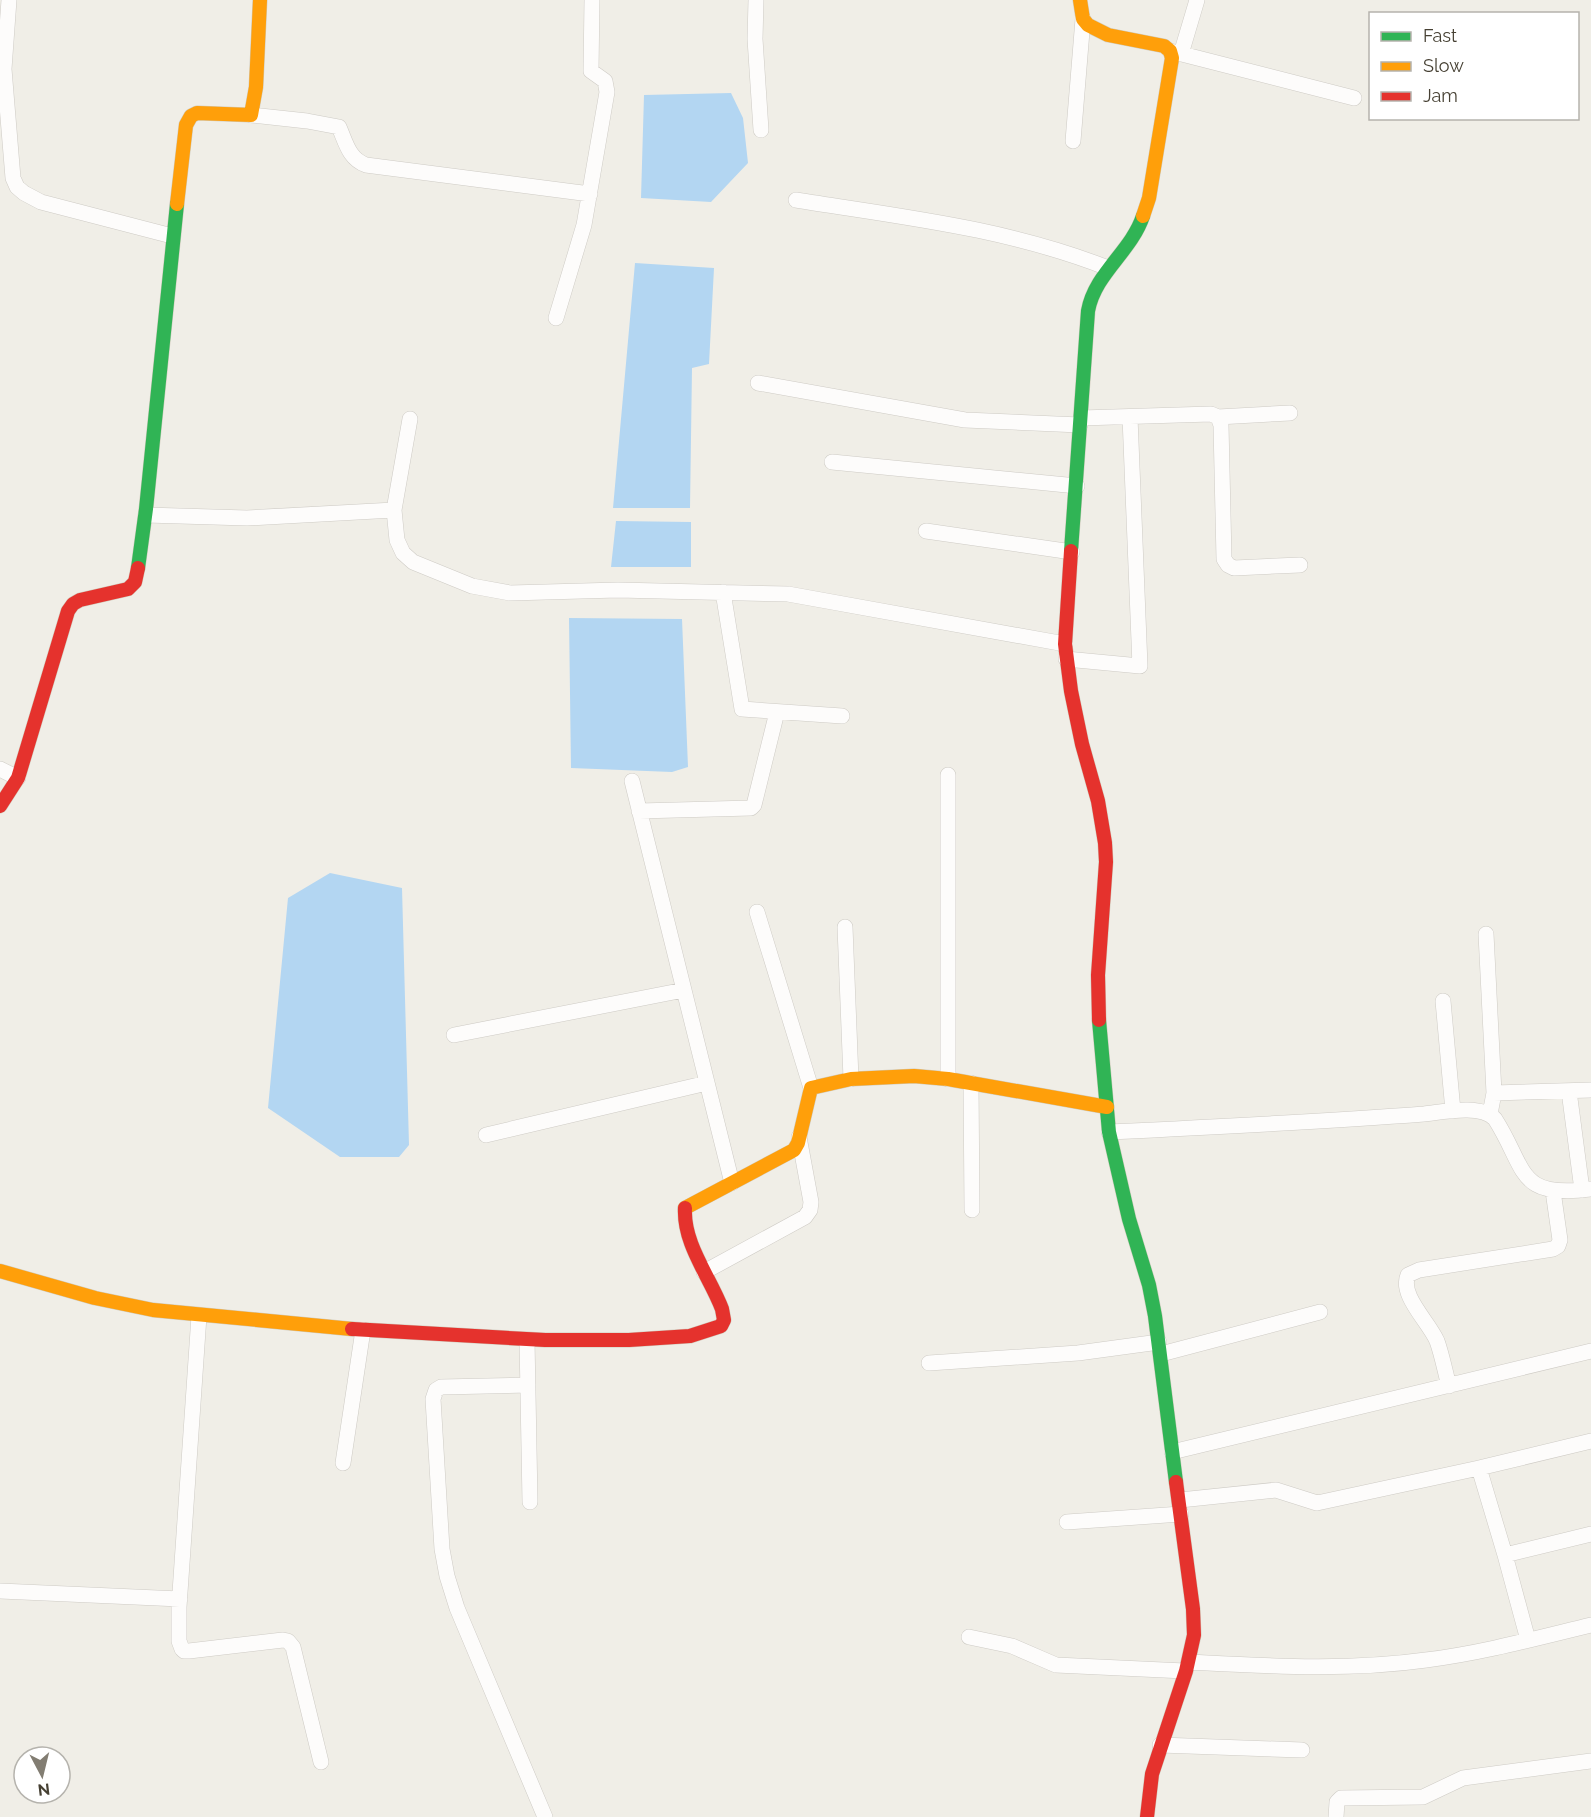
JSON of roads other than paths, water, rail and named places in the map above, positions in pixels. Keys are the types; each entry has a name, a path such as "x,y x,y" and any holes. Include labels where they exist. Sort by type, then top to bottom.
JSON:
{"street":[{"path":"9,0 2,68 13,178 17,187 24,193 58,207 172,236"},
{"path":"251,115 256,87 260,0"},
{"path":"556,318 584,225 607,92 605,81 591,71 592,0"},
{"path":"756,0 760,130"},
{"path":"1073,141 1083,19 1080,0"},
{"path":"1147,1817 1149,1794 1160,1745 1187,1666 1194,1635 1193,1609 1160,1348 1149,1285 1129,1219 1109,1132 1100,1040 1098,975 1106,862 1105,843 1098,801 1077,723 1065,651 1088,310 1091,295 1108,268 1132,240 1142,220 1149,198 1171,63 1197,0"},
{"path":"1083,19 1089,27 1112,36 1164,46 1175,52 1354,98"},
{"path":"0,806 18,778 68,611 80,600 128,589 135,581 146,515 164,345 172,236 186,125 191,116 197,113 251,115 307,121 339,128 351,156 357,162 366,165 590,194"},
{"path":"0,186 17,187"},
{"path":"796,200 985,230 1062,250 1108,268"},
{"path":"758,383 965,420 1080,421 1130,417 1211,414 1218,417 1290,413"},
{"path":"410,419 394,510 397,540 403,553 413,562 472,586 510,593 618,590 805,596 1140,666 1130,417"},
{"path":"1218,417 1221,425 1224,559 1234,568 1300,565"},
{"path":"832,462 1077,486"},
{"path":"146,515 247,519 394,510"},
{"path":"926,531 1072,552"},
{"path":"723,592 742,709 842,716"},
{"path":"639,810 751,808 754,805 777,712"},
{"path":"0,769 18,778"},
{"path":"948,775 948,1079"},
{"path":"632,781 732,1183"},
{"path":"0,1271 117,1303 199,1316 363,1330 527,1340 655,1340 716,1330 722,1324 723,1315 704,1272 685,1219 685,1208 794,1150 811,1088 757,912"},
{"path":"845,927 851,1079"},
{"path":"1486,934 1494,1094 1490,1114"},
{"path":"454,1035 684,990"},
{"path":"1443,1001 1453,1111"},
{"path":"811,1088 851,1079 904,1076 948,1079 1107,1107"},
{"path":"486,1135 707,1083"},
{"path":"971,1083 972,1210"},
{"path":"1494,1094 1591,1090"},
{"path":"1109,1132 1276,1125 1477,1110 1490,1114 1498,1124 1521,1170 1535,1186 1553,1191 1587,1190 1569,1091"},
{"path":"704,1272 805,1217 810,1210 811,1202 799,1137"},
{"path":"1449,1386 1436,1338 1408,1293 1406,1280 1408,1275 1419,1270 1553,1249 1558,1246 1560,1240 1553,1191"},
{"path":"929,1363 1160,1348 1320,1312"},
{"path":"199,1316 179,1641 184,1651 288,1641 292,1647 321,1762"},
{"path":"343,1463 363,1330"},
{"path":"527,1340 530,1502"},
{"path":"1172,1452 1591,1352"},
{"path":"528,1385 441,1388 436,1390 432,1399 440,1520 447,1576 457,1608 545,1817"},
{"path":"1067,1522 1181,1507 1276,1490 1317,1503 1591,1441"},
{"path":"1479,1468 1506,1555 1528,1640"},
{"path":"1506,1555 1591,1534"},
{"path":"0,1591 180,1599"},
{"path":"969,1637 1012,1646 1056,1665 1307,1668 1369,1666 1426,1660 1591,1625"},
{"path":"1160,1745 1302,1750"},
{"path":"1336,1817 1337,1802 1341,1798 1423,1797 1463,1778 1591,1761"}],"water":[{"path":"731,93 743,118 748,163 711,202 641,198 644,95"},
{"path":"635,263 714,268 709,364 692,368 690,508 613,508"},
{"path":"616,521 691,522 691,567 611,567"},
{"path":"569,618 682,619 688,767 672,772 571,768"},
{"path":"330,873 402,888 409,1145 399,1157 340,1157 268,1108 288,898"}]}
